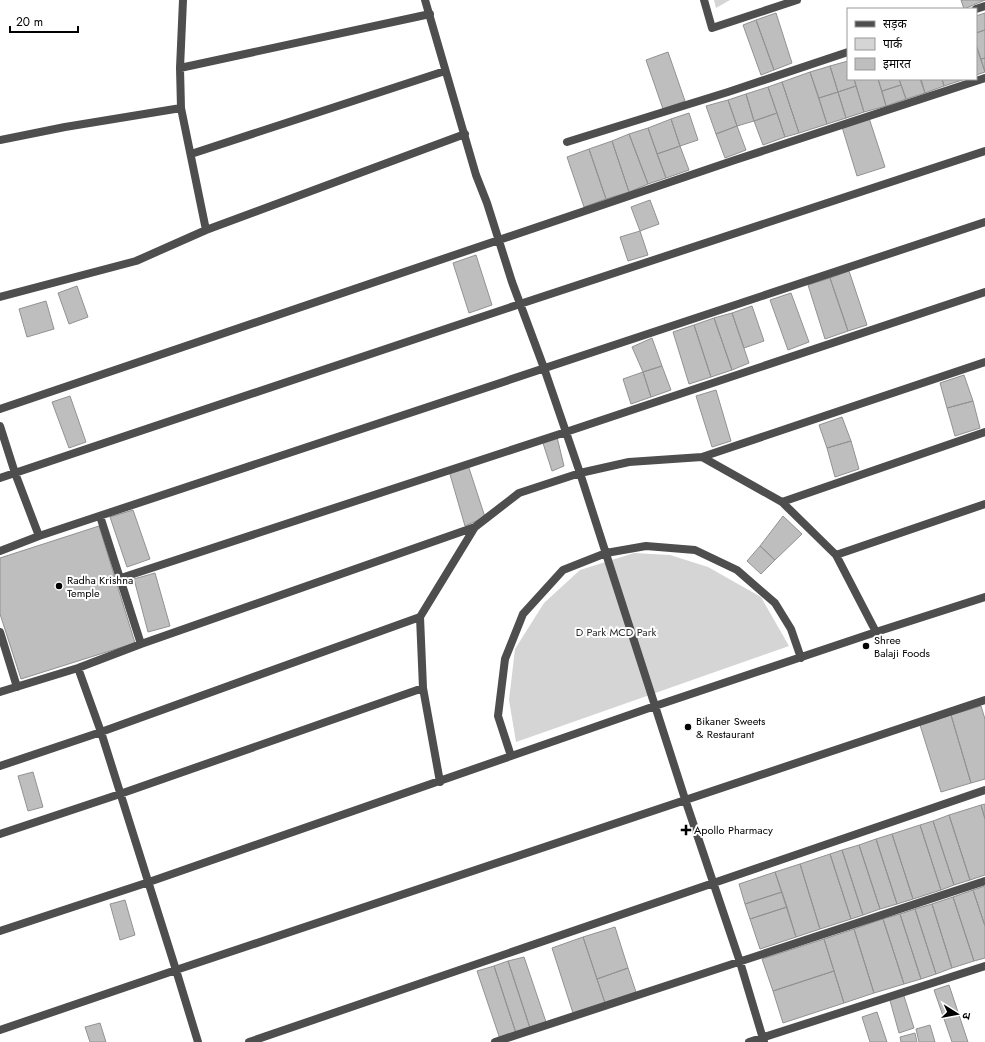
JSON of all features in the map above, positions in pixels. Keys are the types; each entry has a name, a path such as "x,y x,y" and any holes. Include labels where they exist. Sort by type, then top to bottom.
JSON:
{"street":[{"path":"182,0 180,68 181,108 206,230"},
{"path":"425,0 476,175 580,473 685,799 740,962 764,1040"},
{"path":"704,0 712,28 797,0"},
{"path":"180,68 430,14"},
{"path":"567,142 728,92 847,52"},
{"path":"191,154 445,71"},
{"path":"0,409 735,160 985,78"},
{"path":"0,140 64,127 181,108"},
{"path":"0,297 136,261 206,230 464,134"},
{"path":"0,478 520,304 985,151"},
{"path":"0,551 39,536 985,222"},
{"path":"121,578 566,432 985,292"},
{"path":"0,692 78,668 141,644 475,527 519,493 580,473 630,462 702,457 985,362"},
{"path":"0,426 15,473 39,536"},
{"path":"782,502 985,432"},
{"path":"702,457 782,502 836,555 876,632"},
{"path":"836,555 985,504"},
{"path":"100,516 141,644"},
{"path":"440,782 423,688 420,617 475,527"},
{"path":"511,756 498,716 505,659 523,614 563,570 606,553 646,546 695,550 737,570 775,602 791,629 801,658"},
{"path":"0,931 149,882 655,706 985,597"},
{"path":"0,766 100,732 420,617"},
{"path":"0,632 17,687"},
{"path":"78,668 149,882 198,1042"},
{"path":"0,834 120,794 423,688"},
{"path":"0,1030 685,799 985,701"},
{"path":"255,1041 985,790"},
{"path":"495,1042 985,881"},
{"path":"749,1042 764,1040 985,966"}],"green space":[{"path":"714,0 730,0 716,8"},
{"name":"D Park MCD Park","path":"634,553 670,555 708,567 761,597 789,646 516,742 509,700 515,649 544,603 580,570"}],"building":[{"path":"961,0 985,0 966,8 964,8"},
{"path":"776,13 792,63 774,70 756,20"},
{"path":"985,13 985,30 977,33 977,16"},
{"path":"756,20 774,70 761,75 743,25"},
{"path":"985,30 985,58 981,59 977,47 977,33"},
{"path":"977,49 985,72 977,75"},
{"path":"668,52 685,101 663,109 646,60"},
{"path":"985,58 985,72 981,59"},
{"path":"847,61 847,80 854,80 856,86 838,92 830,66"},
{"path":"830,66 838,92 819,98 810,72"},
{"path":"810,72 827,124 799,133 782,82"},
{"path":"854,80 878,80 886,106 864,112"},
{"path":"878,80 899,80 901,85 882,91"},
{"path":"899,80 921,80 925,93 906,99"},
{"path":"920,80 942,80 944,86 925,93"},
{"path":"942,80 962,80 944,86"},
{"path":"782,82 799,133 785,137 768,87"},
{"path":"901,85 906,99 886,106 882,91"},
{"path":"856,86 864,112 846,118 838,92"},
{"path":"768,87 777,113 754,121 746,94"},
{"path":"838,92 846,118 827,124 819,98"},
{"path":"746,94 754,121 737,126 728,100"},
{"path":"728,100 737,126 716,134 706,106"},
{"path":"689,113 698,140 680,146 671,119"},
{"path":"777,113 785,137 763,145 754,121"},
{"path":"869,118 885,167 857,176 842,127"},
{"path":"671,119 680,146 657,154 648,128"},
{"path":"737,126 746,150 725,158 716,134"},
{"path":"648,128 666,178 648,184 629,134"},
{"path":"629,134 648,184 629,192 612,141"},
{"path":"612,141 629,192 606,199 589,149"},
{"path":"680,146 689,170 666,178 657,154"},
{"path":"589,149 606,199 584,207 567,157"},
{"path":"650,200 659,224 640,231 631,207"},
{"path":"640,231 648,255 628,261 620,237"},
{"path":"476,255 492,305 469,313 453,263"},
{"path":"849,271 867,325 848,331 830,278"},
{"path":"830,278 848,331 825,339 808,285"},
{"path":"77,286 88,317 69,324 58,293"},
{"path":"791,293 809,342 788,350 770,300"},
{"path":"46,301 54,329 27,337 19,309"},
{"path":"752,306 764,341 744,348 732,313"},
{"path":"732,313 749,363 732,370 714,318"},
{"path":"714,318 732,370 711,377 694,325"},
{"path":"694,325 711,377 689,384 673,332"},
{"path":"652,338 662,366 643,372 632,347"},
{"path":"662,366 671,390 651,397 643,372"},
{"path":"643,372 651,397 631,404 623,379"},
{"path":"964,375 973,401 947,408 940,383"},
{"path":"716,390 731,441 712,447 696,396"},
{"path":"70,396 86,442 69,448 52,402"},
{"path":"973,401 980,428 955,436 947,408"},
{"path":"842,417 851,441 827,448 819,425"},
{"path":"557,437 564,466 552,471 542,440"},
{"path":"851,441 859,469 835,477 827,448"},
{"path":"468,465 485,517 465,526 449,471"},
{"path":"133,510 150,559 127,567 110,517"},
{"path":"783,516 802,534 775,560 760,546"},
{"name":"Radha Krishna Temple","path":"99,526 135,643 21,679 0,614 0,558"},
{"path":"760,546 775,560 761,574 747,561"},
{"path":"155,573 170,626 148,632 134,579"},
{"path":"981,706 985,719 985,779 971,783 951,715"},
{"path":"951,715 971,783 941,792 920,725"},
{"path":"33,772 43,807 28,811 18,776"},
{"path":"985,804 985,819 981,805"},
{"path":"981,805 985,819 985,875 970,880 949,815"},
{"path":"949,815 970,880 954,885 933,821"},
{"path":"933,821 954,885 941,890 920,825"},
{"path":"920,825 941,890 913,899 892,834"},
{"path":"892,834 913,899 897,904 876,839"},
{"path":"876,839 897,904 880,909 859,845"},
{"path":"859,845 880,909 863,915 842,850"},
{"path":"842,850 863,915 851,919 830,854"},
{"path":"830,854 851,919 820,929 800,864"},
{"path":"800,864 820,929 796,937 775,872"},
{"path":"775,872 782,892 745,904 739,884"},
{"path":"985,886 985,926 973,890"},
{"path":"973,890 985,926 985,958 974,961 953,897"},
{"path":"782,892 787,907 750,919 745,904"},
{"path":"953,897 974,961 952,968 932,904"},
{"path":"125,900 135,935 120,940 110,904"},
{"path":"932,904 952,968 936,974 915,909"},
{"path":"787,907 796,937 760,949 750,919"},
{"path":"915,909 936,974 921,979 900,914"},
{"path":"900,914 921,979 904,984 883,919"},
{"path":"883,919 904,984 874,993 854,929"},
{"path":"615,927 628,968 597,979 583,937"},
{"path":"854,929 874,993 844,1003 824,939"},
{"path":"583,937 605,1003 573,1013 552,948"},
{"path":"824,939 834,971 773,991 762,959"},
{"path":"524,957 546,1022 530,1028 508,961"},
{"path":"508,961 530,1028 516,1033 494,966"},
{"path":"494,966 516,1033 500,1039 477,971"},
{"path":"628,968 636,992 605,1003 597,979"},
{"path":"834,971 844,1003 783,1023 773,991"},
{"path":"949,985 968,1042 952,1042 934,990"},
{"path":"903,993 914,1028 899,1033 889,997"},
{"path":"877,1012 887,1042 870,1042 862,1017"},
{"path":"100,1023 106,1042 90,1042 85,1027"},
{"path":"930,1025 935,1042 919,1042 916,1029"},
{"path":"915,1033 917,1042 901,1042 900,1037"}],"place":[{"name":"Radha Krishna Temple","path":"59,586"},
{"name":"Shree Balaji Foods","path":"866,646"},
{"name":"Bikaner Sweets & Restaurant","path":"688,727"},
{"name":"Apollo Pharmacy","path":"686,830"}]}
